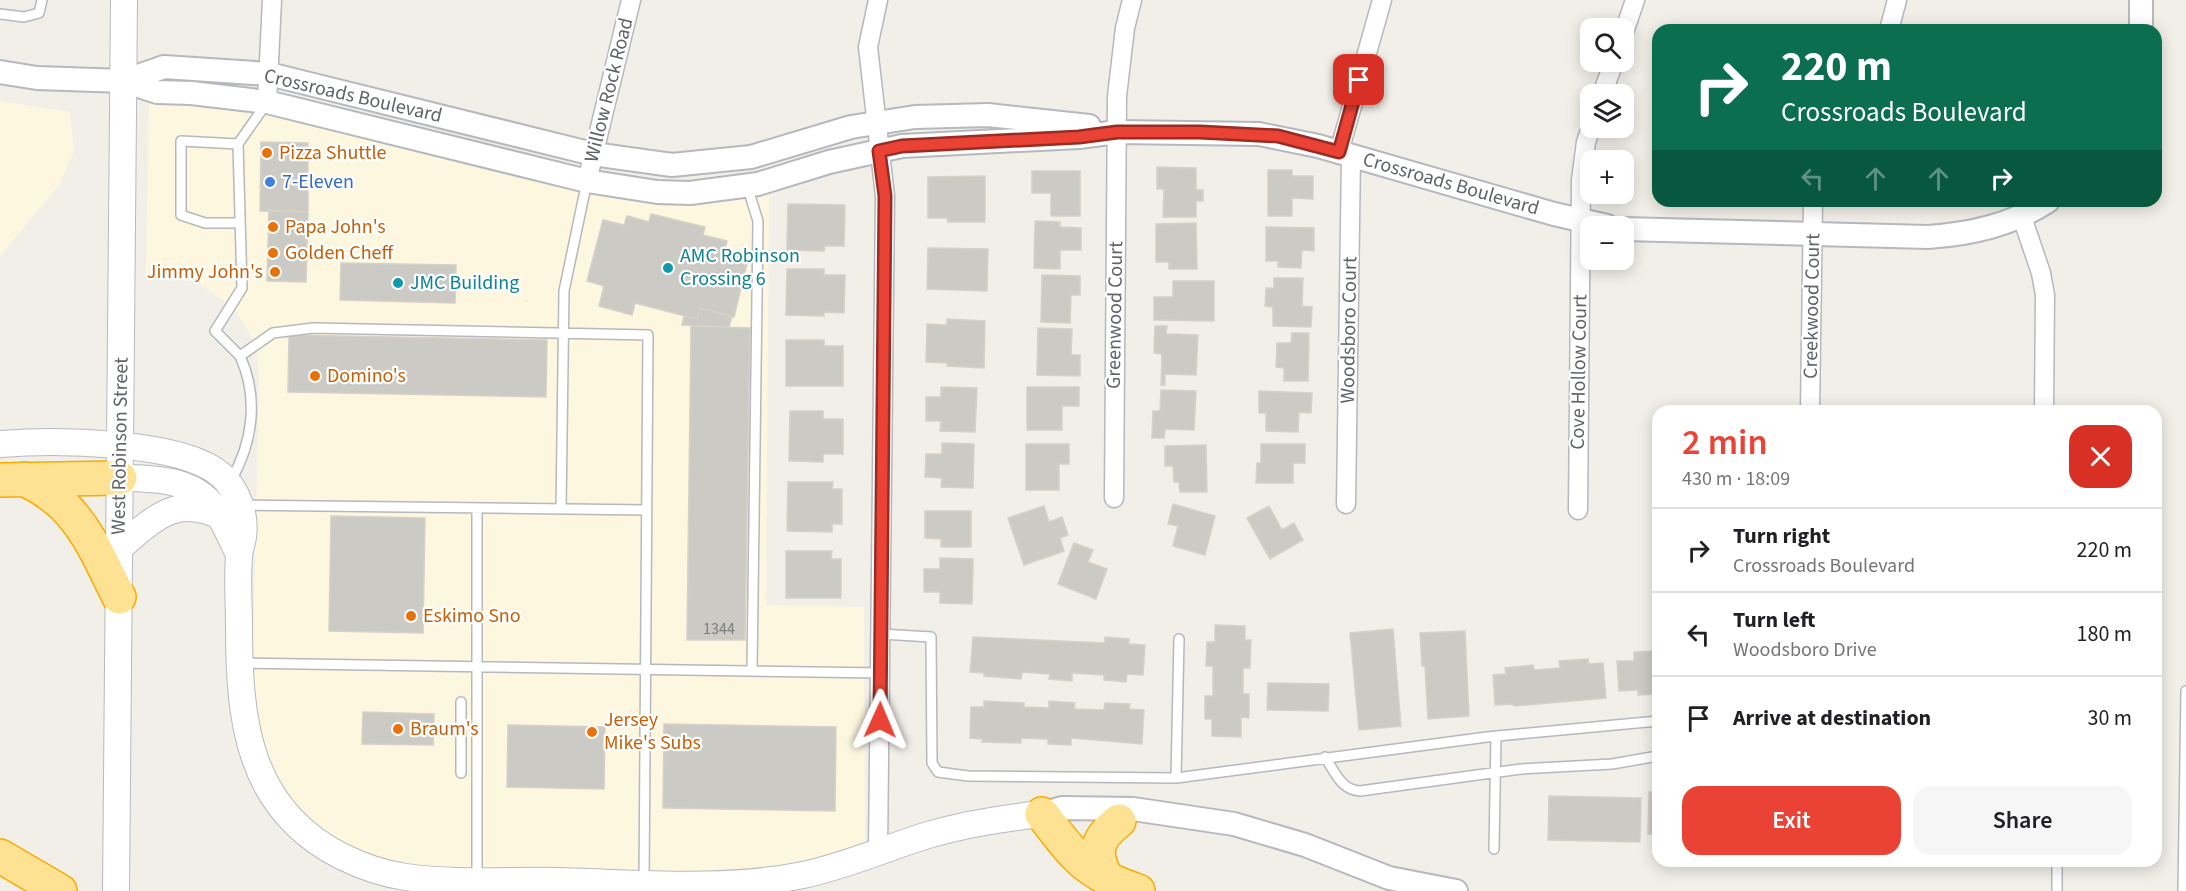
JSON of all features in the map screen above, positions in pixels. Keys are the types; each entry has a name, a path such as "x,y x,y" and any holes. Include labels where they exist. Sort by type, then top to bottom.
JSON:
{"highway":[{"path":"12,479 120,478"},
{"path":"12,479 45,488 72,513 88,537 119,597"},
{"path":"1042,814 1077,860 1107,879 1138,891"},
{"path":"1107,879 1098,859 1098,849 1105,832 1119,821"},
{"path":"0,856 60,891"}],"main road":[{"name":"West Robinson Street","path":"116,891 124,0"},
{"path":"0,444 120,446 185,456 211,468 243,530 239,554 239,663 242,714 252,754 271,792 287,814 304,830 341,856 388,874 409,878 477,880 755,882 823,870 957,827 1009,817 1042,814"},
{"path":"120,478 162,479 182,484 202,496 230,502"},
{"path":"119,548 168,511 230,502"}],"street":[{"path":"267,102 272,0"},
{"name":"Willow Rock Road","path":"587,181 631,0"},
{"path":"878,0 868,47 885,196 878,853"},
{"name":"Greenwood Court","path":"1114,498 1117,132 1120,64 1132,0"},
{"name":"Woodsboro Court","path":"1346,504 1345,153 1382,0"},
{"path":"1629,18 1635,0"},
{"path":"1891,24 1897,0"},
{"path":"2140,24 2141,0"},
{"name":"Crossroads Boulevard","path":"124,81 164,67 269,74 452,133 587,181 657,192 690,193 747,186 829,162 902,146 1079,137 1117,132 1259,134 1345,153 1580,221"},
{"path":"0,72 37,78 124,81"},
{"name":"Crossroads Boulevard","path":"124,81 157,92 191,93 267,102 452,133 672,165 733,161 850,127 915,117 988,115 1079,124 1117,132"},
{"name":"Cove Hollow Court","path":"1581,216 1582,170 1589,138"},
{"name":"Creekwood Court","path":"1810,405 1814,207"},
{"path":"1634,229 1928,237 1973,232 2022,217 2039,207"},
{"path":"2022,217 2042,273 2045,295 2044,405"},
{"name":"Cove Hollow Court","path":"1578,510 1580,270"},
{"path":"1042,814 1062,808 1133,809 1201,819 1270,833 1389,878 1456,891"},
{"path":"1042,814 1063,821 1201,819"}],"lane":[{"path":"0,14 32,16 39,13 42,0"},
{"path":"267,102 238,144 242,288 215,331 240,356 251,394 250,435 230,502 647,510"},
{"path":"238,144 181,141 181,215 205,223 240,224"},
{"path":"561,509 564,291 587,181"},
{"path":"747,186 758,221 752,670"},
{"path":"240,356 273,333 297,328 648,335 644,883"},
{"path":"477,508 477,880"},
{"path":"881,634 931,638 932,763 938,772 968,776 1176,778 1496,736 1652,722"},
{"path":"1176,778 1179,639"},
{"path":"239,663 881,673"},
{"path":"2183,891 2186,691"},
{"path":"461,702 461,773"},
{"path":"1494,849 1496,736"},
{"path":"1325,757 1349,790 1496,773 1612,764 1652,757"},
{"path":"2057,891 2058,867"}],"shaded area":[{"path":"149,100 248,107 665,203 734,201 769,193 766,605 864,607 865,843 858,851 743,875 418,870 365,856 317,830 297,809 269,763 262,743 252,688 259,374 257,355 253,339 235,309 197,282 146,273"},
{"path":"0,101 70,112 74,151 60,184 0,256"}],"building":[{"path":"261,142 308,143 308,212 260,211"},
{"path":"1157,167 1196,168 1196,190 1203,190 1203,201 1196,201 1196,217 1163,217 1164,189 1157,189"},
{"path":"1268,170 1292,170 1292,176 1313,176 1313,199 1292,198 1292,216 1268,216"},
{"path":"1032,171 1080,171 1080,216 1051,216 1051,193 1032,193"},
{"path":"985,176 985,222 948,222 947,218 928,218 928,177"},
{"path":"788,204 845,205 844,246 825,246 824,251 787,250"},
{"path":"269,210 308,212 306,282 267,281"},
{"name":"AMC Robinson Crossing 6","path":"651,214 705,227 703,235 727,241 725,249 749,255 734,317 700,308 697,319 635,303 632,315 599,306 604,286 587,281 603,220 624,225 627,216 649,222"},
{"path":"1035,221 1060,222 1060,227 1081,228 1081,250 1060,250 1060,269 1034,268"},
{"path":"1196,223 1197,269 1169,269 1169,262 1156,262 1156,224"},
{"path":"1266,227 1314,228 1314,251 1302,250 1301,268 1278,267 1278,261 1266,261"},
{"path":"928,248 988,249 987,291 927,289"},
{"name":"JMC Building","path":"341,263 456,265 455,303 340,300"},
{"path":"787,269 824,269 824,275 845,275 844,313 824,312 824,316 786,315"},
{"path":"1042,275 1080,276 1080,295 1071,295 1070,323 1041,322"},
{"path":"1274,278 1303,278 1302,306 1312,307 1311,327 1273,326 1273,307 1265,306 1266,288 1274,288"},
{"path":"1173,281 1214,281 1214,321 1154,320 1154,297 1173,297"},
{"path":"700,308 732,317 729,327 682,325 684,316 697,319"},
{"path":"947,319 985,321 984,368 947,366 947,363 926,362 927,324 947,325"},
{"path":"691,326 750,328 745,640 687,640"},
{"path":"1155,326 1167,326 1166,334 1198,335 1196,375 1165,374 1165,385 1161,385 1162,354 1154,353"},
{"path":"1038,328 1072,329 1071,355 1080,355 1080,376 1037,375"},
{"path":"1292,333 1309,333 1308,381 1284,381 1284,368 1276,367 1277,343 1291,343"},
{"path":"289,335 547,340 546,397 288,392"},
{"path":"786,340 824,340 824,346 843,346 843,386 786,386"},
{"path":"941,387 977,388 975,432 940,431 941,421 926,421 926,397 941,397"},
{"path":"1027,387 1079,387 1079,406 1062,406 1062,430 1027,430"},
{"path":"1161,390 1196,391 1194,430 1165,429 1164,438 1152,438 1153,411 1160,411"},
{"path":"1259,391 1312,393 1311,413 1299,412 1298,432 1266,431 1266,413 1259,413"},
{"path":"790,411 823,411 823,419 843,419 843,454 823,454 823,462 789,461"},
{"path":"942,443 974,444 973,488 941,487 942,478 925,477 926,454 942,454"},
{"path":"1026,444 1069,444 1069,464 1059,464 1059,490 1026,490"},
{"path":"1261,444 1305,444 1305,463 1293,463 1293,483 1256,483 1257,463 1261,463"},
{"path":"1206,445 1207,492 1180,492 1179,482 1174,482 1173,466 1165,466 1165,446"},
{"path":"788,482 833,482 832,489 842,489 842,524 832,524 832,532 787,531"},
{"path":"1173,504 1215,516 1205,555 1173,546 1178,526 1168,524"},
{"path":"1044,506 1049,522 1062,517 1068,535 1060,538 1064,551 1024,565 1008,518"},
{"path":"1269,506 1282,530 1294,523 1303,540 1270,559 1247,518"},
{"path":"925,511 971,511 971,547 941,547 941,539 925,538"},
{"path":"331,516 425,518 423,633 329,631"},
{"path":"1074,543 1093,550 1088,562 1107,569 1096,599 1058,584"},
{"path":"786,551 832,551 831,559 841,559 841,598 786,598"},
{"path":"940,558 973,559 972,604 940,603 940,592 924,592 924,569 940,569"},
{"path":"1215,625 1245,626 1245,640 1251,640 1250,668 1243,668 1243,694 1249,694 1249,718 1241,717 1241,737 1212,736 1212,719 1205,719 1205,696 1213,696 1213,666 1206,666 1207,642 1215,642"},
{"path":"1393,629 1401,726 1359,730 1350,633"},
{"path":"1465,631 1469,716 1428,719 1425,666 1422,666 1420,633"},
{"path":"973,637 1105,643 1105,637 1129,639 1129,644 1145,645 1143,675 1127,674 1126,682 1104,680 1104,675 1072,673 1072,681 1049,679 1050,674 1022,672 1021,679 984,676 984,673 970,672"},
{"path":"1652,651 1652,694 1638,695 1638,690 1619,691 1617,661 1634,661 1634,652"},
{"path":"1588,659 1589,664 1603,663 1606,698 1514,706 1513,704 1495,705 1493,675 1506,674 1505,668 1533,665 1534,670 1560,668 1559,661"},
{"path":"1268,683 1329,684 1328,711 1267,710"},
{"path":"984,701 1024,703 1024,707 1049,708 1049,701 1075,703 1074,709 1104,710 1105,703 1130,704 1129,709 1144,710 1142,744 1071,738 1071,745 1048,744 1048,739 1021,738 1021,743 982,742 983,739 970,738 971,707 984,707"},
{"name":"Braum's","path":"363,712 434,714 433,745 362,744"},
{"path":"664,724 836,727 835,811 663,808"},
{"path":"508,725 605,727 604,789 507,787"},
{"path":"1649,792 1652,792 1652,834 1648,834"},
{"path":"1549,796 1641,798 1640,842 1548,840"}],"place":[{"name":"Pizza Shuttle","path":"267,153"},
{"name":"7-Eleven","path":"270,182"},
{"name":"Papa John's","path":"273,227"},
{"name":"Golden Cheff","path":"273,253"},
{"name":"AMC Robinson Crossing 6","path":"668,268"},
{"name":"Jimmy John's","path":"275,272"},
{"name":"JMC Building","path":"398,283"},
{"name":"Domino's","path":"315,376"},
{"name":"Eskimo Sno","path":"411,616"},
{"name":"Braum's","path":"398,729"},
{"name":"Jersey Mike's Subs","path":"592,732"}],"route":[{"path":"880,720 885,196 879,151 902,146 990,143 1117,132 1220,132 1278,136 1339,152 1359,80"}]}
